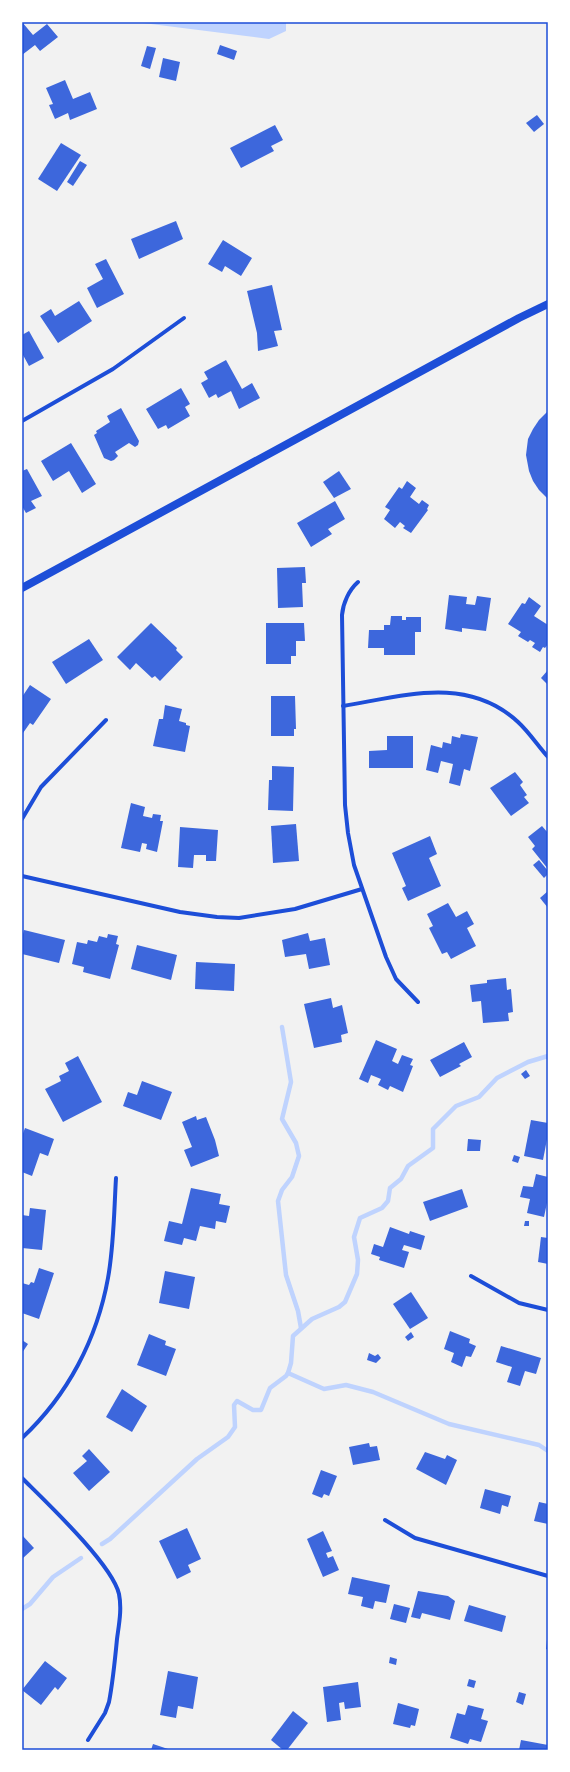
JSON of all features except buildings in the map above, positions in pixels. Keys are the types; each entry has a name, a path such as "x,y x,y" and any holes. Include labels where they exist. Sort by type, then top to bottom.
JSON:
{"main road":[{"path":"22,588 519,318 548,304"}],"street":[{"path":"22,421 113,368 184,318"},
{"path":"358,582 343,606 342,615 345,805 348,833 354,865 386,957 396,979 418,1002"},
{"path":"343,706 438,692 465,694 496,706 511,716 520,723 548,757"},
{"path":"22,819 41,787 106,720"},
{"path":"22,876 180,912 217,917 239,918 295,910 362,889"},
{"path":"22,1438 42,1417 64,1389 81,1362 95,1327 108,1278 116,1178"},
{"path":"471,1276 519,1303 548,1310"},
{"path":"22,1478 52,1507 92,1552 110,1576 118,1592 120,1615 109,1702 105,1713 88,1740"},
{"path":"385,1520 415,1538 548,1576"}],"water":[{"path":"135,22 286,22 286,31 269,39"}],"waterway":[{"path":"282,1027 291,1082 282,1119 296,1143 299,1156 292,1177 282,1190 278,1201 286,1275 298,1311 301,1328"},
{"path":"102,1544 110,1539 197,1459 228,1437 235,1427 234,1405 237,1401 253,1410 261,1410 270,1388 288,1373 291,1363 293,1336 312,1319 339,1307 345,1302 357,1274 358,1260 354,1237 360,1218 382,1208 388,1201 390,1188 401,1179 408,1166 433,1148 433,1129 456,1106 479,1097 497,1078 528,1062 548,1056"},
{"path":"288,1373 324,1389 346,1385 373,1392 449,1424 539,1445 548,1451"},
{"path":"22,1609 30,1604 53,1577 81,1558"}]}
